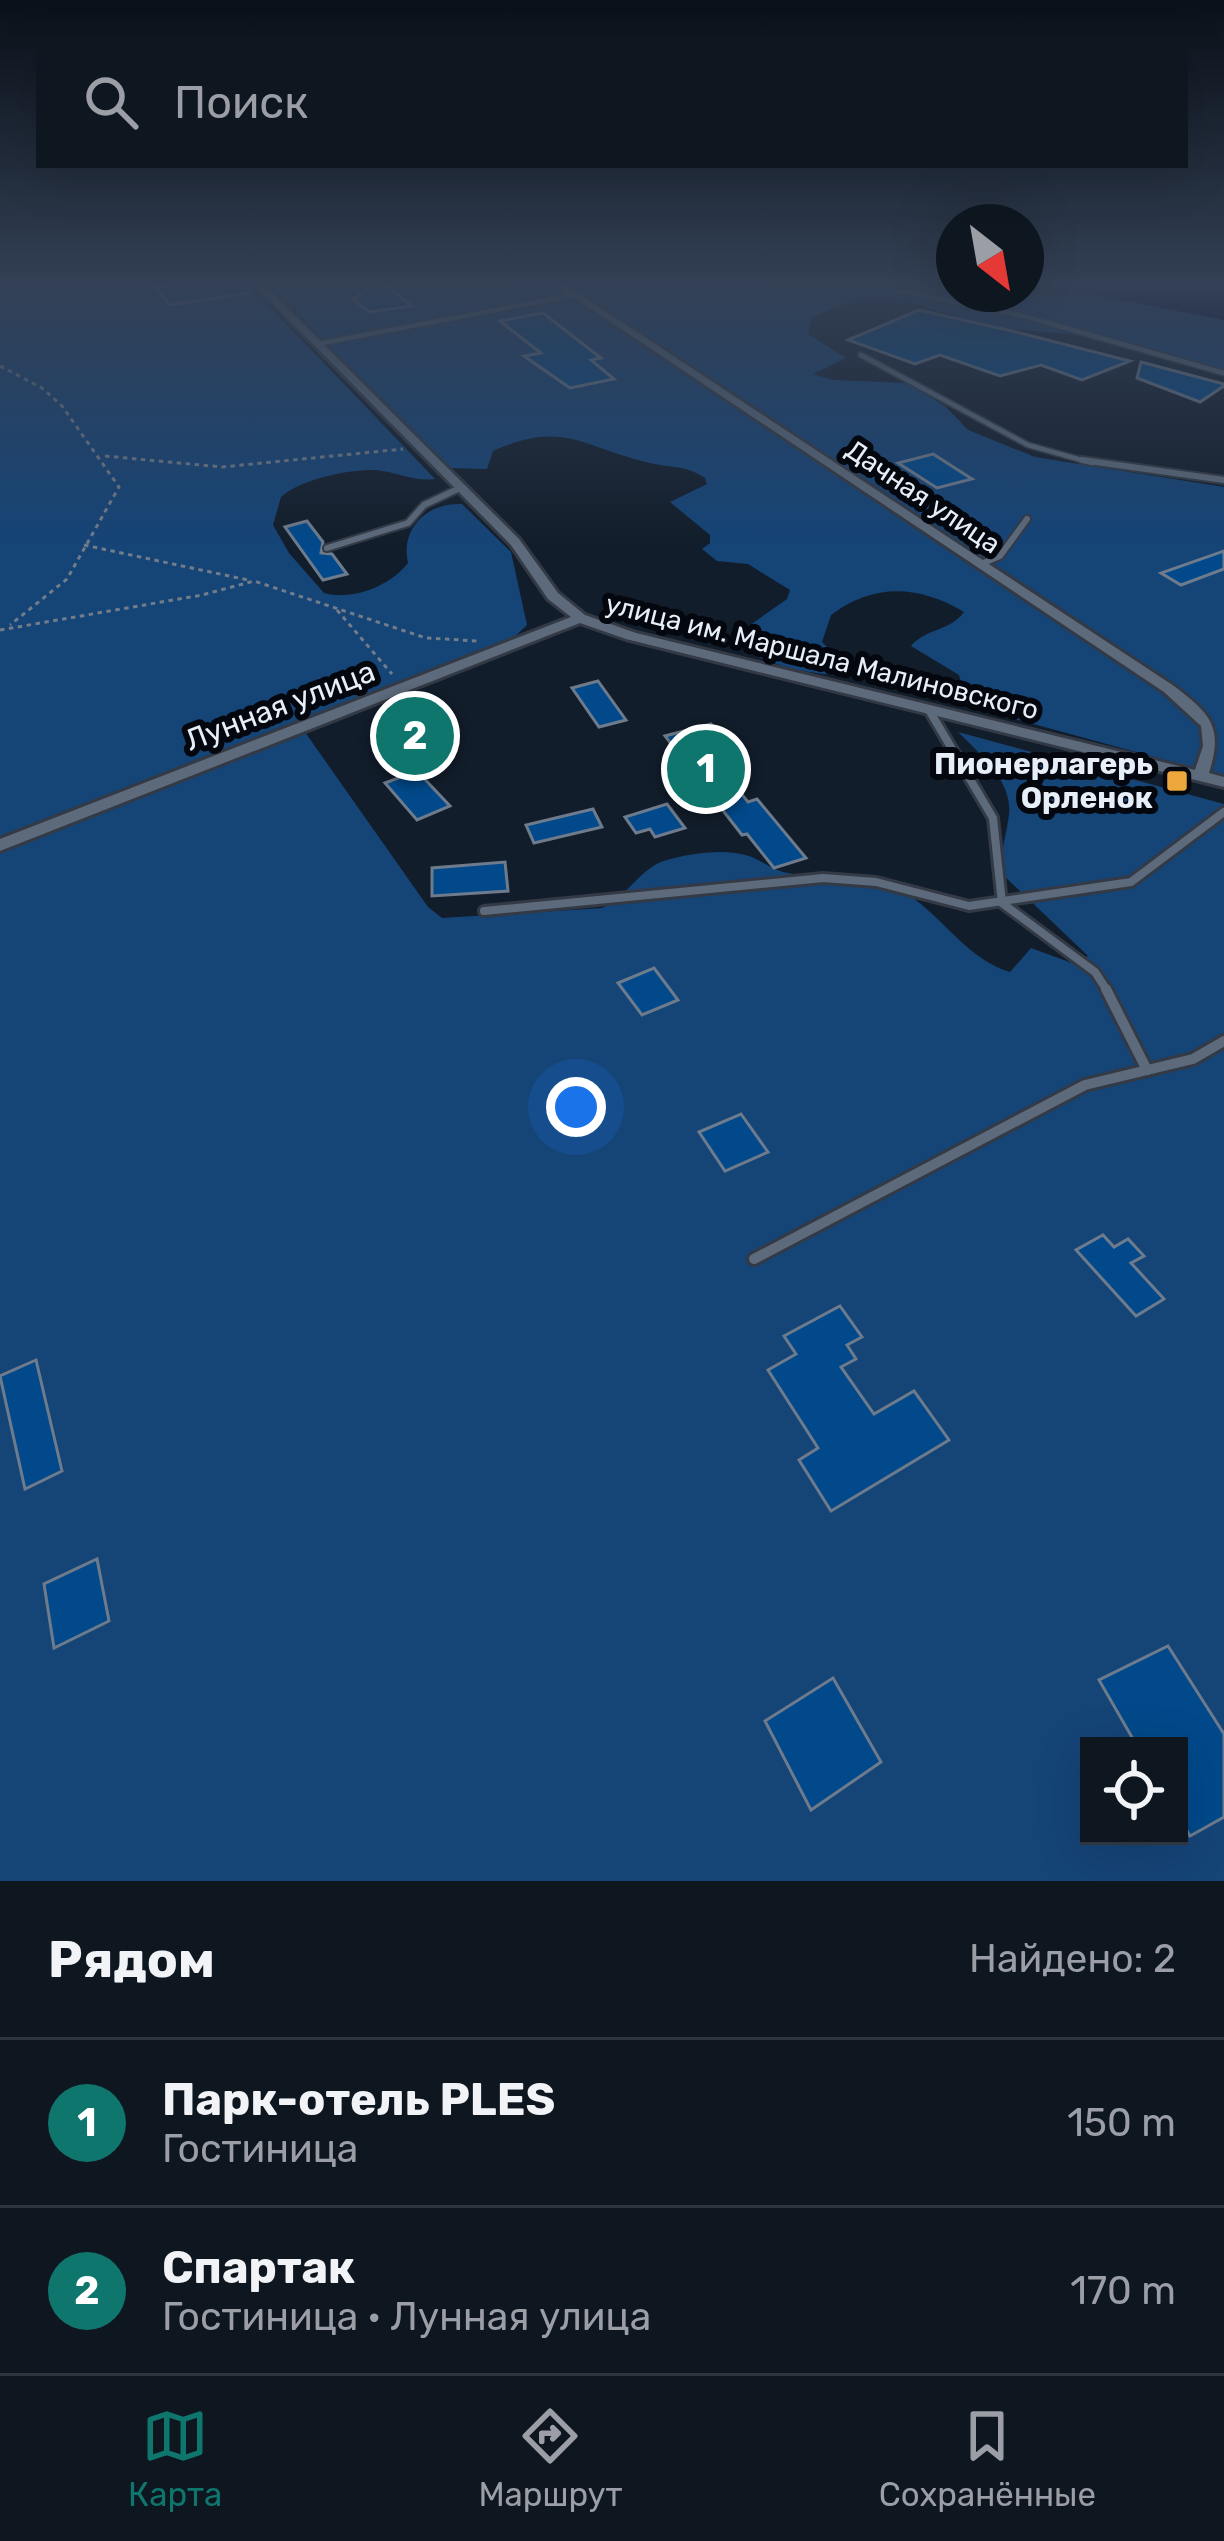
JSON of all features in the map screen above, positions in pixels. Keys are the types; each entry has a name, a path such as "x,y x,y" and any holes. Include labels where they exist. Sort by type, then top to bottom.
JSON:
{"street":[{"name":"улица им. Маршала Малиновского","path":"345,372 514,542 553,596 580,618 631,636 1224,782"},
{"name":"Дачная улица","path":"690,372 1197,711 1213,728 1215,745 1200,776"},
{"name":"Лунная улица","path":"0,845 580,618"}],"lane":[{"path":"892,372 1028,445 1099,465 1224,480"},
{"path":"327,548 408,523 412,514 435,498 462,488"},
{"path":"981,564 1000,556 1027,518"},
{"path":"929,710 993,818 995,880 1001,903 1094,972 1117,1006 1147,1070"},
{"path":"484,911 824,878 877,882 969,906 1001,903 1131,882 1224,812"},
{"path":"754,1259 1085,1085 1193,1059 1224,1041"}],"path":[{"path":"1,632 67,579 119,487 105,457 44,388 7,372"},
{"path":"105,457 222,466 423,448"},
{"path":"84,544 254,581 426,638 510,645"},
{"path":"1,632 254,581"},
{"path":"336,610 404,687"}],"shaded area":[{"path":"0,372 332,372 435,479 353,471 313,480 281,497 273,525 289,553 324,593 359,593 391,579 408,563 413,528 438,507 462,504 511,552 527,625 507,644 300,725 428,907 442,918 602,908 658,864 676,857 730,852 783,872 863,878 894,887 982,958 1010,972 1031,948 1072,963 1088,956 1002,874 1009,815 1006,791 993,769 958,732 1224,804 1224,1881 0,1881"},
{"path":"354,372 818,372 813,374 833,380 908,383 945,406 968,430 1035,457 1224,487 1224,776 967,706 959,675 911,646 964,612 931,597 881,593 831,615 822,642 830,650 872,666 875,675 822,674 783,666 749,651 737,641 740,632 787,599 790,590 748,564 717,561 702,549 710,543 710,535 670,502 707,484 698,474 557,437 538,437 493,451 487,469 448,468"}],"building":[{"path":"547,372 605,372 614,379 570,388"},
{"path":"1060,372 1103,372 1082,380"},
{"path":"1139,372 1178,372 1224,386 1200,402 1137,378"},
{"path":"933,454 972,479 937,488 898,463"},
{"path":"307,521 323,542 321,553 332,554 347,574 323,580 285,527"},
{"path":"1224,551 1224,569 1181,585 1161,573"},
{"path":"598,681 626,720 599,727 572,688"},
{"path":"711,724 728,744 718,746 734,766 722,770 748,802 757,799 806,858 774,868 747,834 742,835 665,736"},
{"path":"417,771 450,806 417,820 385,783"},
{"path":"667,804 685,828 655,837 650,829 636,833 625,817"},
{"path":"593,809 602,827 534,843 526,825"},
{"path":"505,862 508,891 432,896 432,868"},
{"path":"654,968 678,1000 642,1015 618,983"},
{"path":"741,1114 768,1152 725,1171 699,1132"},
{"path":"1103,1235 1114,1247 1128,1239 1144,1256 1131,1263 1164,1299 1136,1316 1076,1250"},
{"path":"840,1306 862,1337 847,1345 856,1359 841,1367 874,1414 914,1391 949,1440 831,1511 799,1460 818,1448 768,1370 796,1354 784,1336"},
{"path":"36,1360 62,1471 25,1489 0,1376"},
{"path":"97,1559 109,1621 54,1648 44,1584"},
{"path":"1168,1646 1224,1734 1224,1817 1190,1836 1188,1737 1132,1737 1099,1680"},
{"path":"833,1678 881,1762 811,1810 765,1721"}],"place":[{"name":"Спартак","path":"415,736"},
{"name":"Парк-отель PLES","path":"706,769"},
{"name":"Пионерлагерь Орленок","path":"1177,781"}]}
